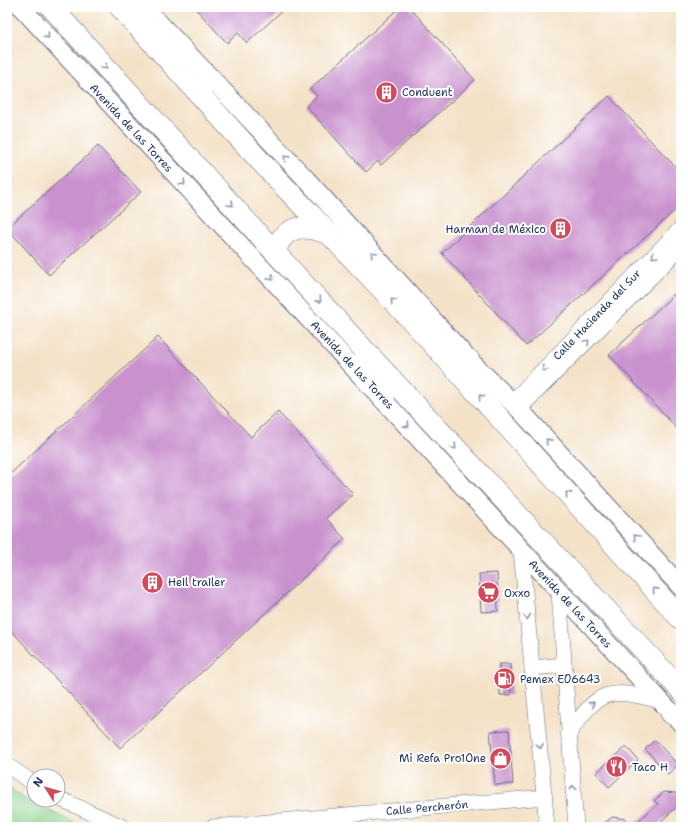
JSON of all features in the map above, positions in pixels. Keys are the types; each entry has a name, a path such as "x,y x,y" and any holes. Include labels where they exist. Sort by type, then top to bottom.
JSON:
{"highway":[{"path":"41,7 84,45"},
{"name":"Avenida de las Torres","path":"51,7 84,45 356,340 681,690"},
{"path":"120,7 205,86 332,235 412,321 681,619"},
{"path":"275,252 284,236 299,228 316,229 332,235"},
{"path":"412,321 469,360"},
{"path":"356,340 384,400"}],"main road":[{"name":"Avenida de las Torres","path":"21,7 673,714"},
{"path":"144,7 205,86 388,270 469,360 516,405 681,586"}],"street":[{"name":"Calle Hacienda del Sur","path":"516,405 681,228"},
{"name":"Calle Hacienda del Sur","path":"516,405 681,247"},
{"path":"522,550 547,827"},
{"path":"559,592 568,735 576,827"},
{"path":"532,668 564,665"},
{"path":"568,735 583,713 595,702 605,695 618,692 632,694 673,714"},
{"path":"7,765 26,778"},
{"name":"Calle Percherón","path":"213,827 545,797"},
{"path":"66,802 123,827"}],"green space":[{"path":"7,786 26,799 26,808 44,808 83,827 7,827"}],"building":[{"path":"194,7 286,7 247,43 238,33 227,43"},
{"name":"Conduent","path":"400,7 409,7 475,80 381,165 378,161 366,172 306,106 317,96 310,89"},
{"name":"Harman de México","path":"609,96 681,173 681,205 526,346 442,253"},
{"path":"98,146 141,192 49,275 7,228"},
{"path":"681,288 681,433 609,355"},
{"name":"Heil trailer","path":"158,337 251,437 278,412 353,494 326,518 345,539 120,748 7,626 7,477"},
{"name":"Oxxo","path":"497,573 498,611 481,612 479,574"},
{"name":"Pemex E06643","path":"499,664 510,664 511,695 500,695"},
{"name":"Mi Refa Pro1One","path":"509,730 513,784 495,785 490,731"},
{"path":"655,740 678,765 668,774 645,749"},
{"name":"Taco H","path":"626,746 638,760 609,787 596,773"},
{"path":"664,792 676,793 681,799 681,803 655,827 600,827 612,817 626,819 632,826 658,804 654,801"}],"place":[{"name":"Conduent","path":"387,92"},
{"name":"Harman de México","path":"561,229"},
{"name":"Heil trailer","path":"153,582"},
{"name":"Oxxo","path":"489,593"},
{"name":"Pemex E06643","path":"505,679"},
{"name":"Mi Refa Pro1One","path":"501,758"},
{"name":"Taco H","path":"617,767"}]}
